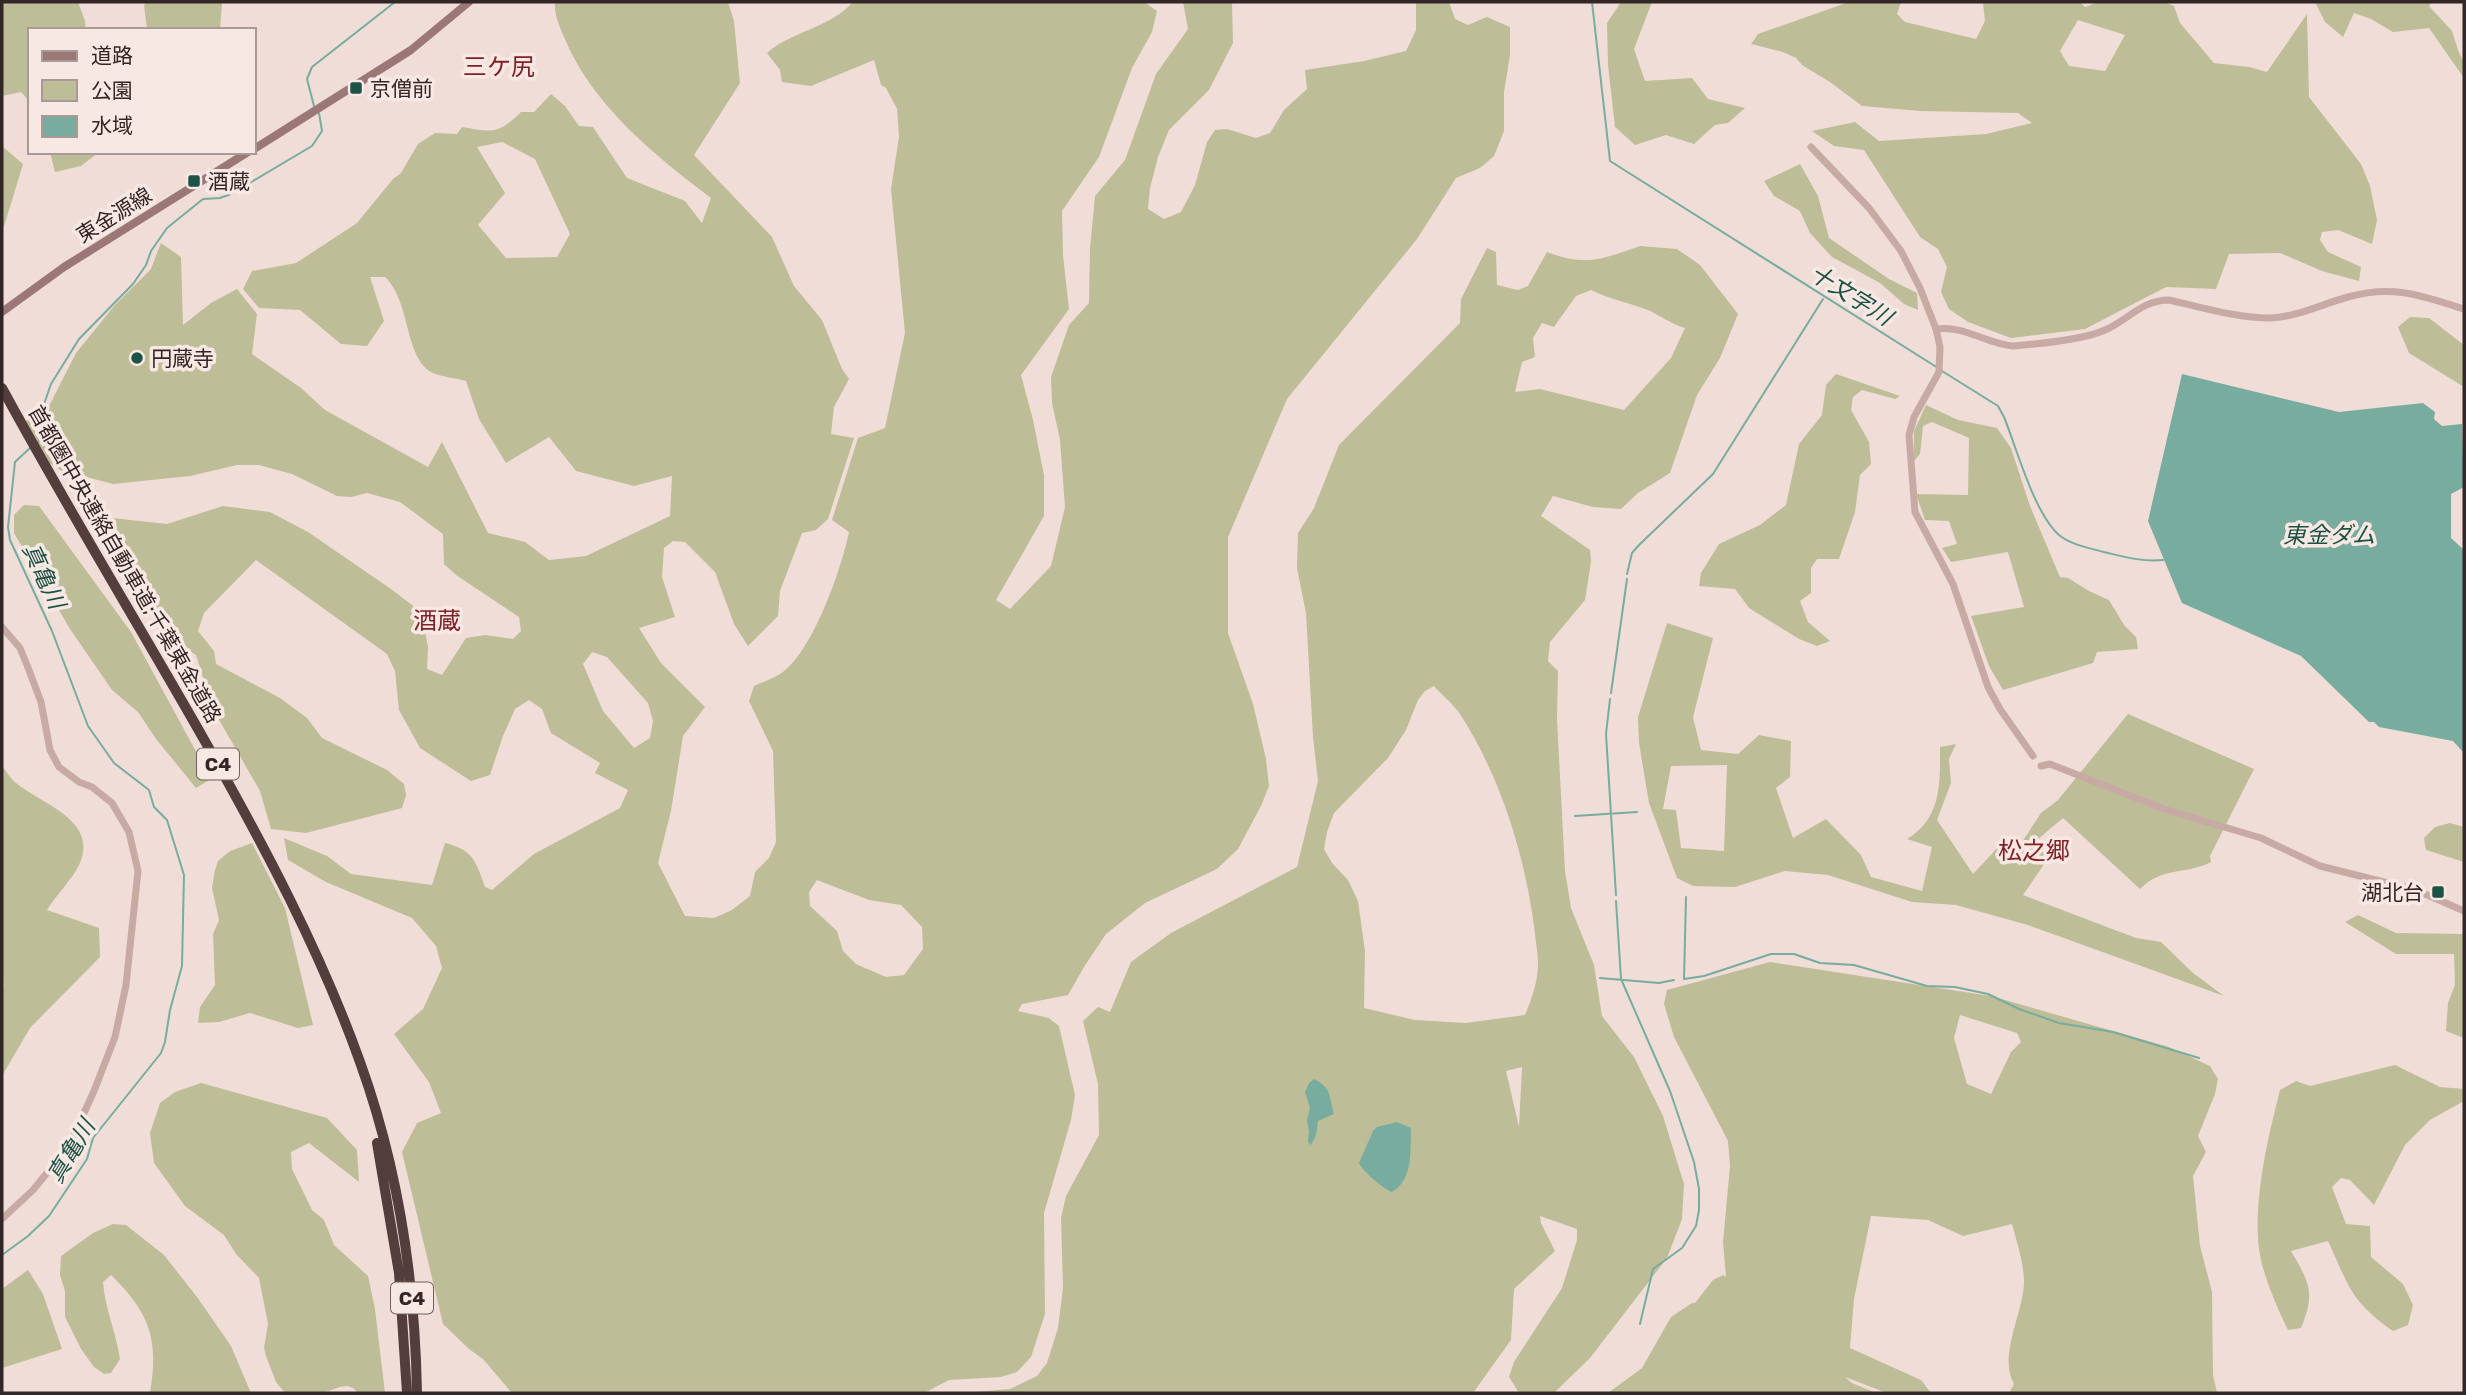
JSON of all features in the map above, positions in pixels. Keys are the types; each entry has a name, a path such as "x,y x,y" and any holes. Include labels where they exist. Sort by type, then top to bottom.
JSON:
{"highway":[{"name":"首都圏中央連絡自動車道;千葉東金道路","path":"2,388 266,849 320,963 360,1061 400,1215 413,1310 416,1393"},
{"name":"首都圏中央連絡自動車道;千葉東金道路","path":"344,1023 366,1094 389,1206 403,1310 407,1393"}],"main road":[{"path":"256,148 411,50 468,2"},
{"name":"東金源線","path":"2,313 64,267 245,154"}],"street":[{"path":"1811,147 1869,208 1901,251 1937,330 1940,347 1939,372 1914,418 1909,435 1915,512 1953,584 1988,687 2033,756"},
{"path":"1937,330 1966,331 2004,346 2013,346 2106,330 2143,305 2157,300 2269,318 2298,314 2346,298 2378,291 2424,295 2464,309"},
{"path":"2,627 20,648 27,665 41,702 50,750 59,767 79,782 92,787 111,803 129,832 138,871 126,985 115,1037 94,1091 69,1146 33,1190 2,1219"},
{"path":"2041,766 2050,764 2164,809 2261,838 2320,866 2416,890 2464,911"}],"green space":[{"path":"2,2 78,2 86,28 28,28 28,100 21,92 2,96"},
{"path":"147,2 222,2 220,28 147,28 144,5"},
{"path":"555,2 728,2 734,21 740,83 694,155 772,237 794,286 822,320 842,369 849,379 834,407 831,434 854,438 828,519 816,530 802,533 780,591 778,616 748,646 734,624 715,572 685,542 673,541 664,548 662,577 675,617 639,628 661,663 705,707 683,736 671,811 658,863 685,916 714,918 732,910 750,896 755,872 769,858 776,842 773,751 749,701 754,686 780,674 794,661 825,607 849,532 832,520 858,438 885,428 905,333 891,189 899,137 897,109 886,88 881,85 874,60 811,86 782,82 780,70 767,53 788,39 833,18 853,2 1144,2 1157,11 1152,32 1132,68 1099,157 1062,211 1063,255 1069,309 1021,375 1044,475 1044,516 996,600 1010,609 1051,566 1065,507 1060,440 1052,403 1051,377 1069,325 1089,303 1095,196 1125,160 1156,74 1188,29 1183,2 1232,2 1233,43 1209,90 1169,130 1158,157 1148,209 1164,219 1181,212 1195,185 1207,142 1215,130 1227,129 1256,138 1270,133 1284,110 1307,89 1305,70 1406,51 1416,30 1416,2 1449,2 1455,19 1468,25 1487,17 1510,27 1510,55 1504,92 1504,131 1494,156 1480,168 1456,178 1417,239 1287,399 1228,537 1228,633 1253,704 1266,759 1269,786 1261,806 1238,849 1217,869 1145,903 1106,934 1068,995 1022,1004 1018,1011 1049,1018 1059,1026 1075,1095 1071,1120 1044,1213 1045,1314 1031,1357 1017,1372 1001,1377 949,1380 924,1393 512,1393 483,1359 443,1324 402,1152 417,1123 441,1113 429,1082 394,1034 423,1009 442,968 436,946 412,918 326,882 288,860 284,838 327,856 351,874 432,885 445,843 468,853 476,864 485,887 492,890 534,854 620,808 628,790 595,773 600,763 551,733 542,709 529,700 515,709 490,775 471,781 420,748 399,710 395,671 387,654 256,560 204,613 198,631 214,651 216,664 280,698 307,718 322,738 387,770 404,784 406,795 402,808 306,833 271,829 260,791 214,711 196,655 182,646 103,517 167,524 223,506 270,512 308,532 421,612 428,647 427,669 442,675 466,638 485,635 513,639 521,631 519,617 444,564 443,534 400,502 367,493 351,497 337,496 292,474 259,465 237,465 190,476 113,484 60,470 39,456 20,423 45,414 76,353 114,306 151,269 161,243 181,257 183,325 211,303 237,289 257,314 252,354 301,388 325,410 428,467 442,442 488,533 525,542 549,560 586,556 670,516 672,476 634,486 576,471 549,437 506,463 479,419 466,381 441,376 424,366 412,343 399,300 385,277 370,277 384,321 367,346 341,344 300,310 259,308 243,289 252,271 296,263 357,223 401,173 418,144 435,133 457,134 462,127 488,131 500,128 521,112 534,112 551,94 565,106 579,126 593,127 627,178 685,201 702,223 711,198 647,146 591,85 564,37 556,16","holes":["502,142 535,159 570,234 557,257 506,258 478,225 505,193 477,147","592,652 607,657 648,703 653,721 650,738 634,748 603,711 583,664","817,880 869,900 901,905 922,927 923,949 904,975 886,977 856,964 843,951 837,931 810,906 809,892"]},
{"path":"1621,2 1652,2 1634,49 1645,81 1692,78 1708,99 1745,108 1728,123 1715,125 1694,144 1666,135 1635,145 1615,127 1608,65 1607,23"},
{"path":"1849,2 1901,2 1897,14 1905,22 1976,39 1985,21 1983,3 1977,2 2080,2 2085,7 2099,2 2164,2 2174,6 2180,23 2214,63 2267,72 2307,14 2309,97 2361,164 2370,186 2377,220 2372,244 2338,230 2322,232 2320,240 2328,252 2361,267 2359,281 2322,271 2280,253 2229,254 2216,289 2166,287 2085,329 2011,338 1968,322 1949,309 1941,292 1947,267 1938,249 1920,237 1864,150 1834,146 1812,131 1855,122 1879,141 1986,134 2032,123 2018,113 1920,111 1862,106 1802,65 1796,58 1751,44 1758,34","holes":["2078,20 2125,35 2105,71 2069,66 2060,51"]},
{"path":"2315,2 2432,2 2429,6 2452,31 2464,63 2464,78 2429,28 2393,32 2354,13 2343,37 2325,22"},
{"path":"2,146 23,164 2,233"},
{"path":"50,154 96,154 81,166 55,172"},
{"path":"1800,164 1818,196 1829,238 1889,279 1917,293 1918,310 1904,304 1880,283 1832,257 1810,233 1800,211 1774,196 1764,181"},
{"path":"1640,246 1677,249 1700,265 1738,314 1720,358 1697,395 1670,473 1638,493 1621,509 1593,507 1553,496 1541,516 1590,550 1591,562 1585,600 1550,642 1548,661 1558,671 1557,719 1565,871 1571,908 1594,965 1602,1016 1634,1057 1663,1116 1684,1184 1682,1219 1667,1258 1590,1358 1554,1393 1519,1393 1509,1377 1514,1362 1562,1288 1577,1240 1577,1229 1540,1216 1555,1251 1514,1289 1511,1340 1473,1393 964,1393 1010,1389 1037,1376 1047,1363 1058,1328 1063,1288 1061,1218 1066,1196 1099,1135 1098,1084 1083,1021 1098,1007 1110,1012 1131,962 1171,933 1297,867 1318,781 1306,613 1297,568 1298,533 1314,508 1339,445 1460,323 1461,299 1487,248 1496,252 1497,285 1518,290 1528,286 1547,252 1561,257 1594,260","holes":["1591,290 1645,309 1685,328 1671,358 1624,410 1540,389 1515,392 1522,362 1535,357 1533,338 1542,323 1554,327 1576,296","1434,686 1460,714 1487,763 1517,843 1530,898 1538,958 1536,983 1525,1015 1466,1023 1415,1020 1364,1008 1365,951 1358,901 1348,880 1332,863 1324,849 1327,832 1334,813 1388,758 1406,730 1418,700 1425,691","1522,1067 1519,1127 1506,1071"]},
{"path":"2410,317 2429,318 2464,345 2464,387 2409,353 2398,327"},
{"path":"1836,374 1900,396 1895,399 1862,390 1853,397 1851,410 1869,442 1871,464 1860,475 1855,512 1839,559 1817,559 1811,568 1811,593 1800,601 1808,622 1830,641 1817,646 1799,639 1749,608 1735,589 1699,586 1701,573 1719,544 1760,525 1786,505 1799,444 1822,415 1826,385"},
{"path":"1926,405 1958,420 1997,428 2011,448 2030,506 2060,577 2068,578 2109,600 2124,625 2136,637 2138,649 2097,652 2093,663 2003,690 1989,666 1971,616 2024,607 2008,552 1951,562 1942,548 1957,544 1949,521 1925,520 1916,494 1968,495 1969,438 1932,422 1923,426 1920,454 1914,461 1914,431"},
{"path":"24,505 39,506 131,632 211,779 196,788 138,712 112,690 70,629 14,533 14,515"},
{"path":"1667,623 1713,638 1693,717 1701,750 1738,754 1759,735 1791,741 1790,777 1776,788 1793,838 1826,819 1861,855 1871,877 1922,891 1932,847 1907,839 1927,821 1937,799 1940,747 1956,744 1949,759 1951,783 1937,820 1973,874 2002,843 2022,842 2041,813 2058,800 2128,714 2254,769 2210,856 2211,862 2157,877 2140,889 2063,818 2037,840 2049,857 2023,895 2136,938 2161,942 2193,973 2224,996 2028,925 1956,905 1912,902 1828,875 1785,871 1735,887 1693,886 1677,878 1649,803 1639,743 1638,717","holes":["1727,765 1724,851 1681,848 1676,810 1663,809 1671,766"]},
{"path":"2,766 16,783 65,815 82,836 83,849 79,865 47,910 99,928 100,957 30,1028 2,1076 4,984"},
{"path":"2450,823 2464,827 2464,862 2426,850 2424,838 2435,827"},
{"path":"252,843 285,908 313,1025 298,1028 250,1013 219,1022 198,1023 200,1007 215,985 213,934 219,920 212,888 215,870 218,861 230,851"},
{"path":"2358,915 2396,933 2464,934 2464,1038 2446,1031 2448,1003 2455,985 2454,954 2396,954 2345,922"},
{"path":"1770,962 1991,996 2169,1047 2210,1066 2218,1079 2215,1094 2198,1136 2206,1152 2193,1176 2200,1246 2212,1292 2213,1375 2217,1393 2009,1393 2014,1384 2010,1373 2010,1348 2024,1283 2022,1261 2012,1224 1963,1236 1928,1220 1871,1216 1854,1299 1850,1348 1921,1380 1931,1393 1887,1393 1845,1377 1852,1383 1876,1393 1608,1393 1642,1368 1671,1317 1695,1303 1713,1280 1723,1275 1726,1277 1723,1242 1730,1166 1728,1141 1674,1037 1664,1004 1667,990","holes":["1960,1015 2017,1033 2021,1042 2011,1052 1991,1094 1967,1084 1954,1038"]},
{"path":"2395,1065 2440,1087 2464,1089 2464,1101 2430,1120 2405,1145 2374,1205 2350,1180 2341,1178 2332,1187 2346,1224 2370,1226 2371,1257 2403,1284 2413,1305 2408,1325 2393,1331 2368,1311 2352,1292 2328,1241 2291,1251 2306,1279 2309,1296 2301,1328 2288,1330 2264,1270 2258,1230 2263,1169 2280,1090 2296,1081 2310,1086"},
{"path":"201,1083 327,1118 357,1150 359,1182 309,1143 291,1152 292,1169 312,1210 324,1220 334,1245 368,1276 375,1309 385,1393 358,1393 345,1386 317,1394 285,1393 276,1382 264,1348 268,1324 259,1278 236,1254 224,1235 185,1206 154,1163 150,1133 160,1103 175,1092"},
{"path":"113,1224 126,1225 164,1255 231,1346 251,1393 150,1393 153,1358 148,1328 135,1302 111,1275 103,1282 120,1359 111,1373 104,1374 94,1367 81,1349 65,1317 65,1291 60,1275 61,1256 93,1233"},
{"path":"28,1270 43,1294 62,1349 2,1368 2,1289"}],"water":[{"name":"東金ダム","path":"2182,374 2339,412 2423,403 2435,412 2434,419 2442,426 2462,424 2464,487 2451,494 2451,538 2464,550 2464,753 2453,741 2379,727 2374,722 2369,722 2301,656 2182,603 2148,521"},
{"path":"1314,1079 1327,1090 1334,1114 1318,1121 1311,1145 1308,1142 1307,1120 1310,1108 1305,1092"},
{"path":"1397,1122 1411,1128 1410,1154 1404,1180 1392,1192 1374,1180 1359,1163 1373,1131 1377,1127"}],"waterway":[{"name":"真亀川","path":"314,106 307,79 312,67 395,2"},
{"name":"十文字川","path":"1592,2 1610,161 1938,368"},
{"name":"真亀川","path":"37,443 41,438 31,414 43,407 51,384 79,339 133,284 167,228 203,199 231,194 312,146 322,131 319,113"},
{"path":"1627,574 1632,553 1713,474 1823,299"},
{"name":"十文字川","path":"1942,371 1998,406 2034,496 2050,525 2059,535 2075,544 2112,554 2141,560 2163,560"},
{"name":"真亀川","path":"2,1255 49,1216 87,1159 93,1138 161,1053 182,966 184,875 167,820 154,807 149,790 114,763 88,726 52,631 10,540 8,527 15,462 30,448"},
{"path":"1611,693 1627,579"},
{"path":"1610,699 1606,734 1616,895"},
{"path":"1575,816 1637,812"},
{"path":"1686,897 1684,979 1704,976 1771,954 1794,954 1820,963 1854,965 1927,986 1955,987 1988,994 2019,1009 2059,1023 2113,1032 2199,1058"},
{"path":"1616,901 1621,979 1670,1091 1694,1162 1699,1189 1696,1226 1682,1248 1653,1269 1640,1324"},
{"path":"1600,978 1659,983 1674,980"}],"place":[{"name":"京僧前","path":"356,88"},
{"name":"酒蔵","path":"194,181"},
{"name":"円蔵寺","path":"137,358"},
{"name":"湖北台","path":"2438,892"}],"district":[{"name":"三ケ尻","path":"499,67"},
{"name":"酒蔵","path":"437,621"},
{"name":"松之郷","path":"2034,851"}]}
